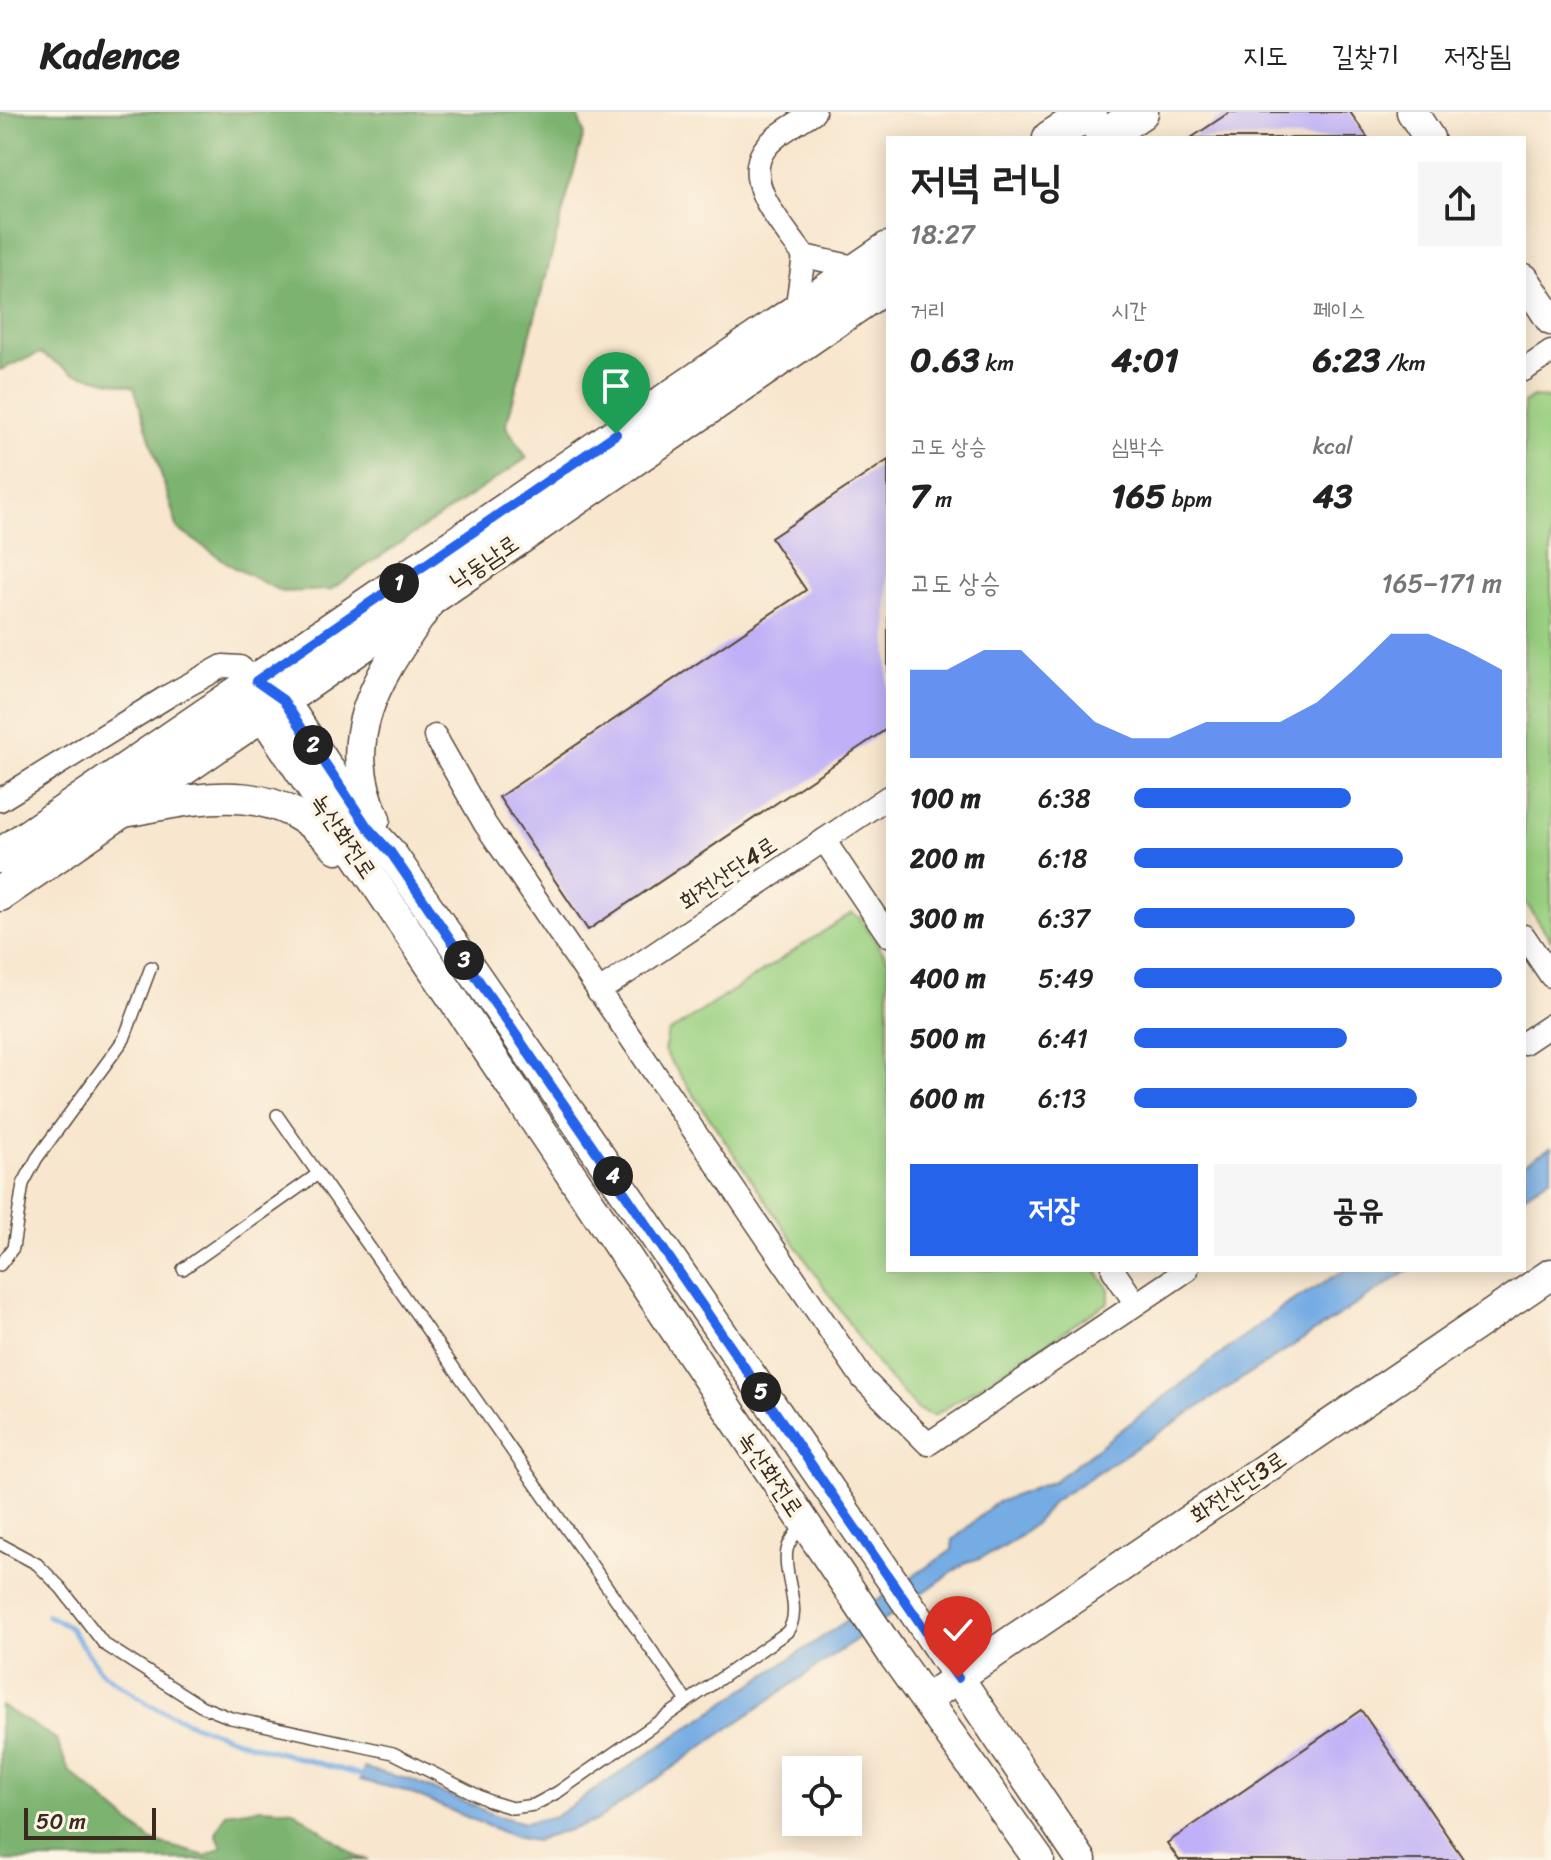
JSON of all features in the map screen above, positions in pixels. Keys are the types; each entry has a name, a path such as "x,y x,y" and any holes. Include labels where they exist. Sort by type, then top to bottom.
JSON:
{"main road":[{"path":"1053,136 1090,112"},
{"path":"1105,136 1141,112"},
{"path":"1412,112 1428,136"},
{"name":"낙동남로","path":"0,856 433,596 874,276 886,253"},
{"name":"낙동남로","path":"0,894 117,814 267,698 796,311 874,276"},
{"path":"1526,282 1551,320"},
{"path":"391,853 365,793 359,744 368,707 380,677 433,596"},
{"name":"녹산화전로","path":"267,698 391,853 927,1631 1081,1860"},
{"name":"녹산화전로","path":"267,698 395,912 847,1587 1039,1860"},
{"path":"117,814 207,797 259,799 286,807 303,816 325,835 395,912"},
{"name":"화전산단3로","path":"925,1700 1551,1274"}],"street":[{"path":"814,112 764,149 757,166 759,190 804,256 874,276"},
{"path":"796,311 804,256"},
{"path":"1526,369 1551,352"},
{"path":"0,800 168,696 223,666 240,667 267,698"},
{"path":"435,736 485,824 863,1379 928,1444 1184,1272"},
{"name":"화전산단4로","path":"598,992 886,798"},
{"path":"824,840 886,932"},
{"path":"1526,939 1551,976"},
{"path":"1526,1042 1551,1025"},
{"path":"1114,1272 1136,1304"}],"lane":[{"path":"0,1265 13,1248 23,1184 37,1158 124,1039 151,967"},
{"path":"277,1115 687,1701"},
{"path":"183,1269 318,1174"},
{"path":"0,1544 37,1564 61,1588 104,1644 201,1706 231,1718 393,1753 489,1801 512,1808 542,1801 787,1632 794,1613 787,1546 804,1522"}],"green space":[{"path":"0,112 576,112 584,133 506,426 527,458 330,590 282,592 235,568 178,529 134,387 73,373 40,353 0,370"},
{"path":"1533,397 1551,399 1551,940 1526,903 1526,402"},
{"path":"852,913 860,918 886,957 886,1272 1097,1272 1109,1289 1109,1302 934,1416 918,1410 878,1366 664,1051 668,1033"},
{"path":"0,1705 56,1739 69,1771 152,1841 206,1856 222,1847 216,1833 226,1813 261,1808 293,1810 358,1857 369,1860 0,1860"}],"water":[{"path":"1551,1147 1551,1177 1526,1194 1526,1163"},
{"path":"1342,1272 1406,1272 1054,1501 1016,1539 967,1562 596,1821 535,1841 514,1837 405,1791 360,1780 364,1768 411,1780 495,1815 524,1823 556,1816 952,1550 953,1540 995,1503 1054,1481 1284,1306"}],"building":[{"path":"1230,112 1350,112 1367,136 1194,136"},
{"path":"886,461 886,729 588,930 499,797 806,590 771,538"},
{"path":"1361,1710 1464,1860 1179,1860 1167,1843"}],"waterway":[{"path":"47,1615 69,1627 102,1673 150,1705 248,1744 365,1776"}],"route":[{"path":"616,434 256,681 283,700 368,828 391,853 958,1678"}]}
